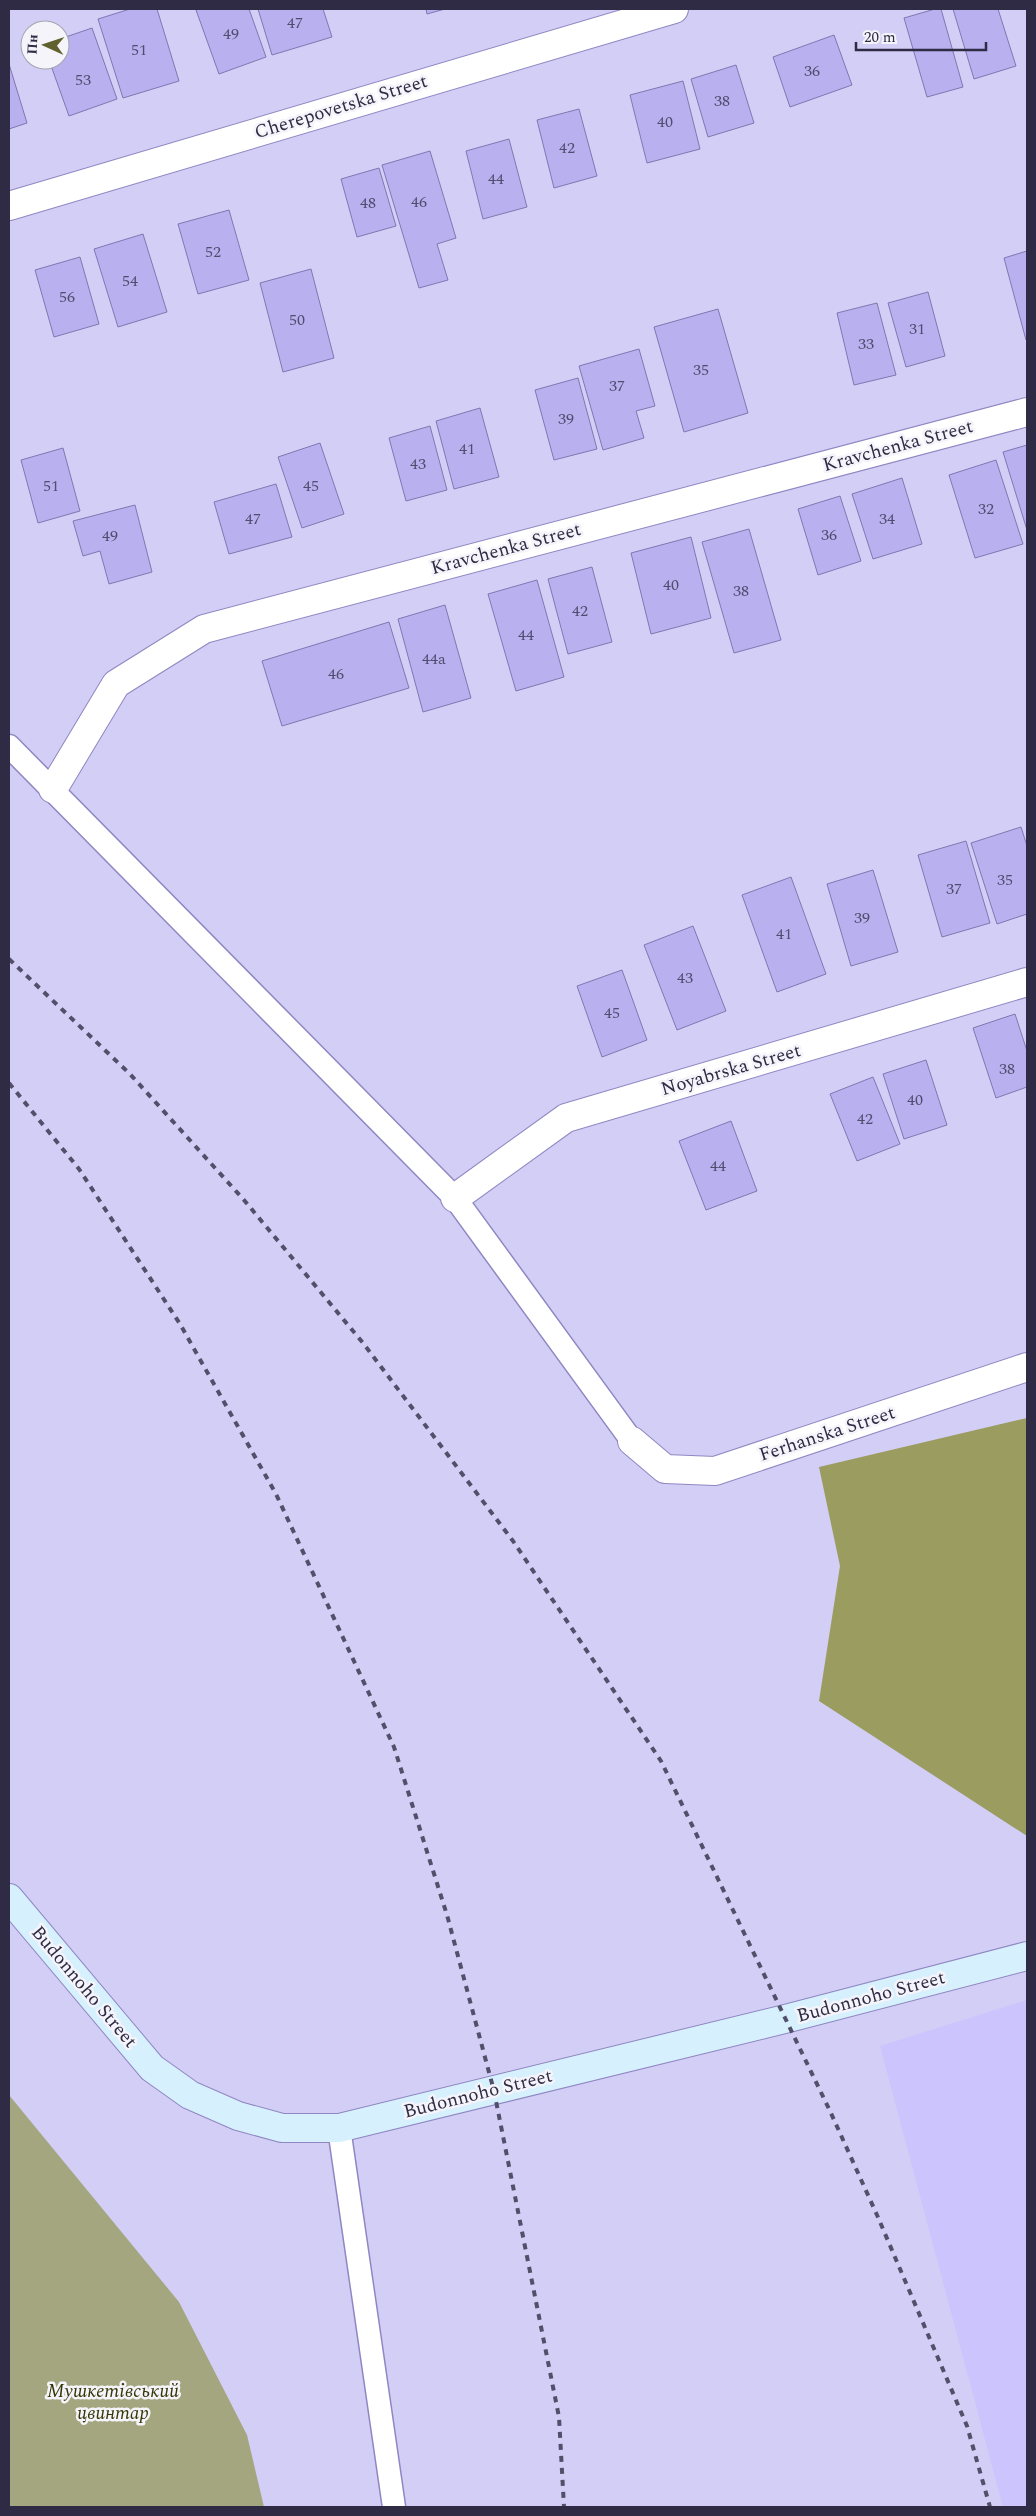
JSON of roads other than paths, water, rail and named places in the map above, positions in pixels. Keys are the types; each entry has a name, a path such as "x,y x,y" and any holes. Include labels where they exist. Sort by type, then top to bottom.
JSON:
{"main road":[{"name":"Budonnoho Street","path":"9,1898 152,2068 190,2095 238,2116 282,2128 339,2128 785,2019 1027,1956"}],"street":[{"name":"Cherepovetska Street","path":"9,206 674,9"},
{"name":"Kravchenka Street","path":"53,789 116,684 204,629 1027,412"},
{"name":"Noyabrska Street","path":"455,1198 566,1118 1027,982"},
{"name":"Ferhanska Street","path":"632,1441 665,1470 715,1471 1027,1368"}],"lane":[{"path":"9,746 455,1198 632,1441"},
{"path":"339,2128 394,2507"}],"railway":[{"path":"9,959 130,1074 244,1200 363,1343 513,1541 661,1761 830,2111 877,2215 967,2426 990,2507"},
{"path":"9,1083 79,1169 180,1324 276,1494 394,1747 447,1915 494,2091 559,2417 564,2507"}],"park label":[{"name":"Мушкетівський цвинтар","path":"113,2402"}]}
